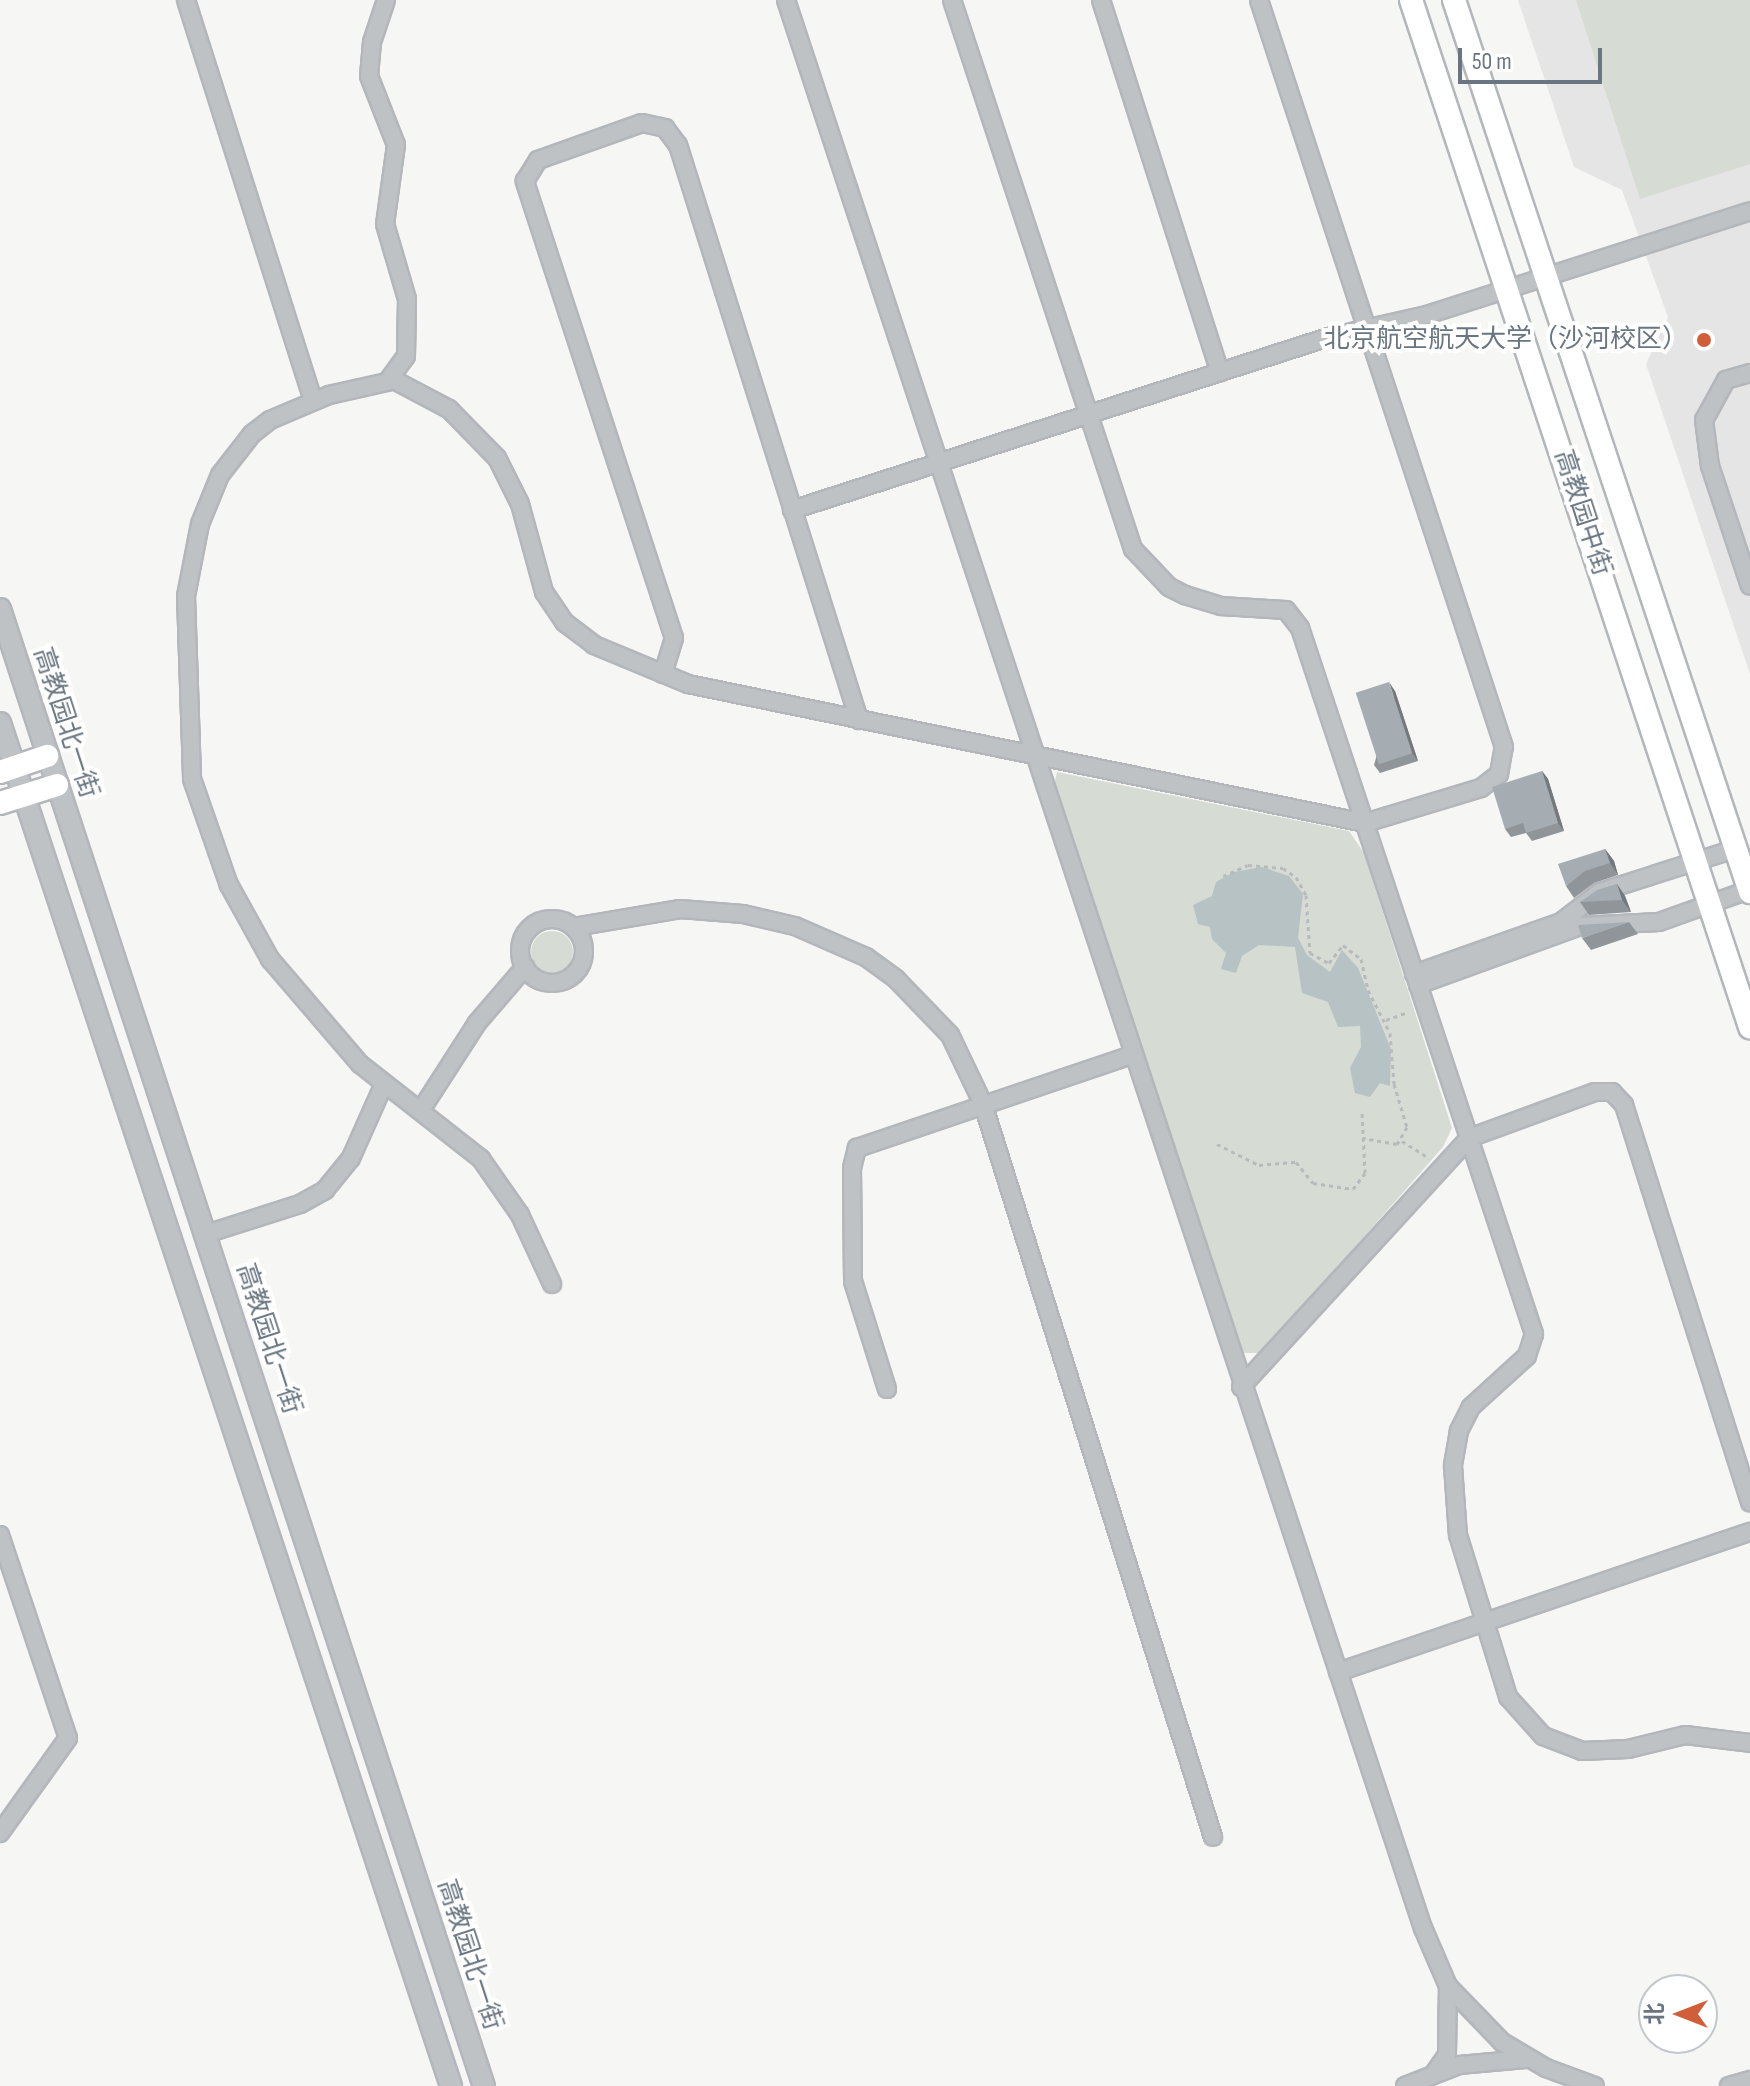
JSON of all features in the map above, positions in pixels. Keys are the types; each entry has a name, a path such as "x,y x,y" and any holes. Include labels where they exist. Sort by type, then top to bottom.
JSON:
{"main road":[{"name":"高教园中街","path":"1411,0 1750,1027"},
{"name":"高教园中街","path":"1454,0 1750,891"},
{"path":"7,770 47,756"},
{"path":"0,803 57,785"}],"street":[{"path":"186,0 313,400"},
{"path":"386,0 369,63 371,86 397,155 385,224 409,323 406,356 392,379"},
{"path":"786,0 1241,1387 1423,1928 1448,1986 1502,2042 1528,2059 1586,2085"},
{"path":"952,0 1085,415 1133,549 1169,587 1207,604 1279,609 1295,616 1534,1334 1527,1356 1471,1407 1454,1456 1455,1519 1508,1697 1524,1720 1556,1743 1599,1752 1685,1735 1750,1743"},
{"path":"1101,0 1220,372"},
{"path":"552,1284 498,1179 462,1140 384,1084 312,1013 256,939 229,885 192,779 184,619 204,514 220,475 252,434 313,400 392,379 449,409 497,458 520,504 544,592 564,622 594,645 663,674 708,689 1365,823 1481,788 1499,774 1505,755 1259,0"},
{"path":"663,674 675,641 527,192 526,175 532,163 633,124 651,123 671,131 859,720"},
{"path":"792,510 1220,372 1507,288 1750,211"},
{"path":"1750,373 1726,380 1704,420 1710,466 1750,586"},
{"name":"高教园北一街","path":"0,609 484,2086"},
{"path":"0,723 7,770 24,796 451,2086"},
{"path":"1416,980 1561,922 1600,892 1735,849"},
{"path":"1416,980 1580,926 1645,924 1750,891"},
{"path":"421,1110 477,1023 525,967 522,942 534,925 554,919 574,927 647,912 698,909 758,917 836,941 888,973 928,1009 962,1053 983,1104 1213,1837"},
{"path":"525,967 546,982 574,974 584,946 574,927"},
{"path":"887,1389 854,1288 853,1155 865,1143 1132,1055"},
{"path":"206,1234 300,1204 325,1190 351,1158 384,1084"},
{"path":"1241,1387 1469,1138 1595,1092 1619,1096 1750,1503"},
{"path":"1338,1672 1750,1532"},
{"path":"0,1535 68,1738 0,1833"},
{"path":"1433,2073 1447,2055 1448,1986"},
{"path":"1405,2086 1433,2073 1477,2062 1528,2059"},
{"path":"1729,2086 1750,2080"}],"path":[{"path":"1223,876 1261,864 1296,877 1306,895 1310,953 1327,963 1337,947 1350,947 1364,965 1368,990 1386,1020 1393,1043 1394,1084 1407,1127 1402,1141"},
{"path":"1386,1020 1424,1003"},
{"path":"1217,1144 1259,1165 1296,1162 1313,1183 1342,1191 1354,1188 1364,1177 1362,1111"},
{"path":"1363,1138 1402,1141 1441,1168"}],"shaded area":[{"name":"北京航空航天大学（沙河校区）","path":"1518,0 1750,0 1750,674 1646,364 1668,317 1622,190 1574,167"},
{"path":"1576,0 1750,0 1750,164 1640,199"},
{"path":"1057,772 1349,831 1364,853 1452,1128 1443,1147 1262,1353 1240,1353 1233,1345 1054,785"},
{"path":"1262,867 1289,876 1303,894 1298,938 1307,955 1330,972 1342,950 1358,968 1391,1049 1390,1086 1380,1083 1370,1097 1355,1093 1350,1068 1361,1047 1360,1026 1338,1027 1328,1002 1302,993 1295,947 1259,945 1242,956 1236,973 1221,969 1226,953 1212,939 1210,927 1198,924 1193,905 1212,896 1216,882 1234,872"},
{"path":"552,931 567,937 573,952 567,967 552,973 537,967 531,952 537,937"}],"building":[{"path":"1389,682 1412,753 1379,764 1356,693"},
{"path":"1542,771 1558,823 1526,833 1523,823 1505,829 1492,787"},
{"path":"1605,849 1610,863 1585,871 1566,886 1558,864"},
{"path":"1617,884 1622,900 1580,902 1597,890"},
{"path":"1629,922 1582,938 1578,925"}],"place":[{"name":"北京航空航天大学（沙河校区）","path":"1704,340"}]}
